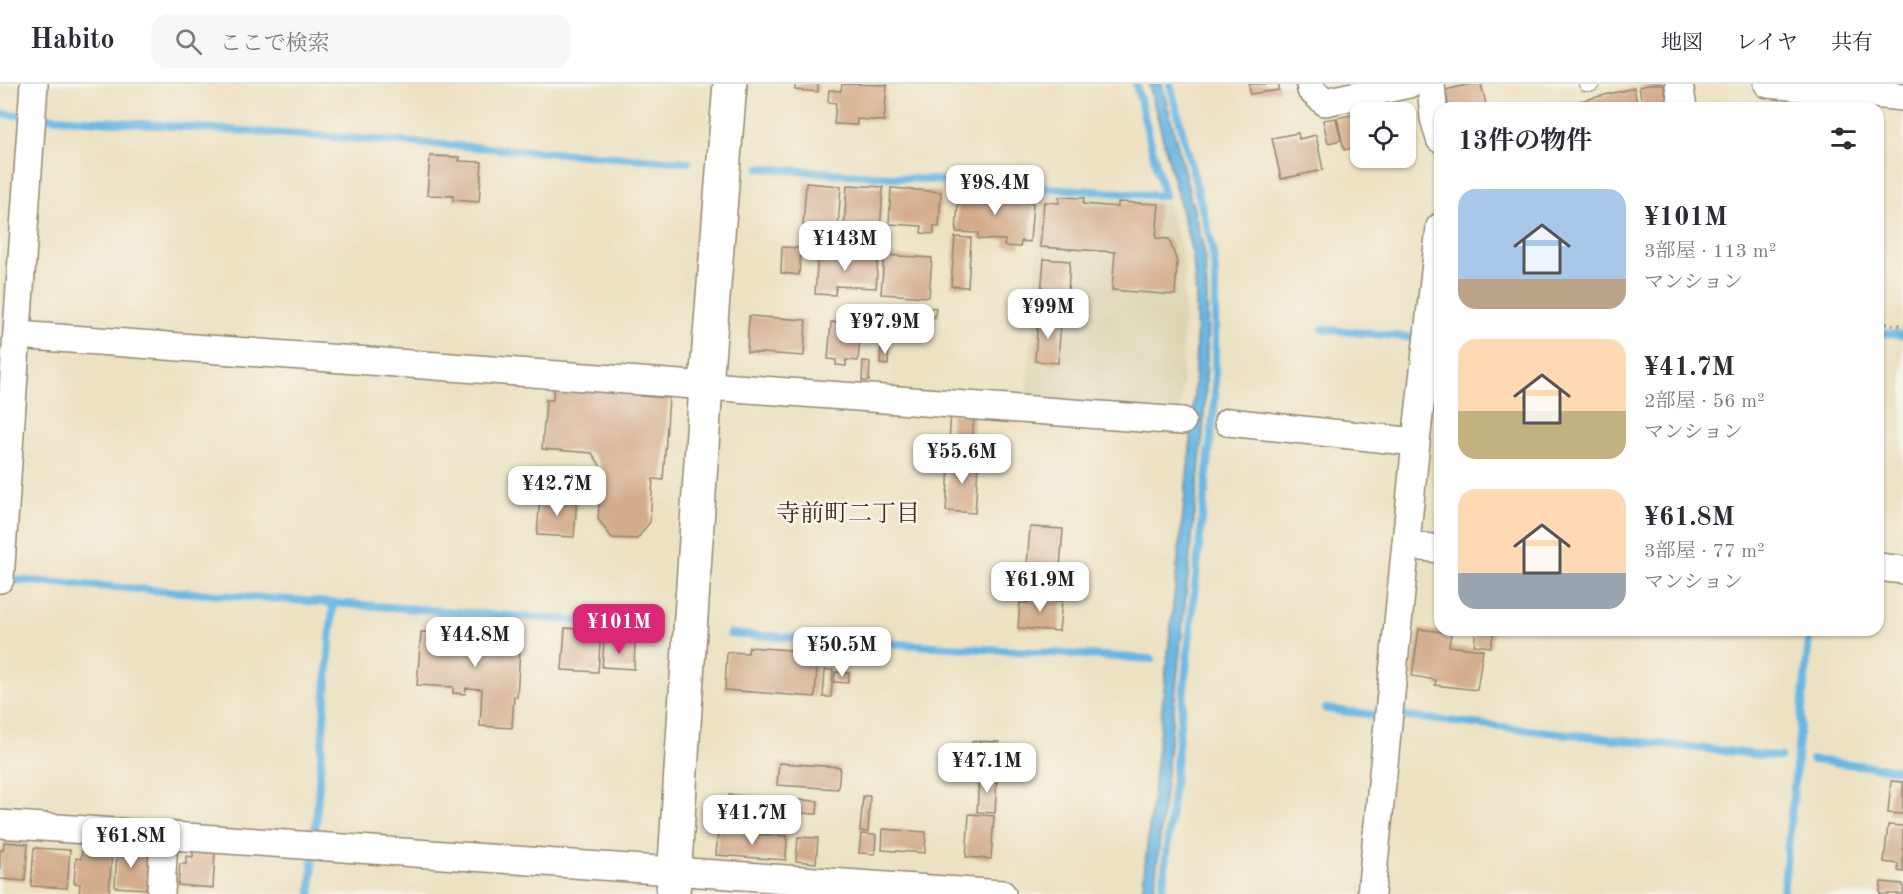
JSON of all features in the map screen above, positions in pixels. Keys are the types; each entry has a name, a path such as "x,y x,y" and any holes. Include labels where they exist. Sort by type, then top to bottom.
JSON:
{"street":[{"path":"0,579 34,84"},
{"path":"674,883 706,385 730,84"},
{"path":"1310,84 1311,90 1325,102 1409,84"},
{"path":"1431,84 1434,118"},
{"path":"1679,84 1682,102"},
{"path":"1767,84 1851,88 1903,97"},
{"path":"1371,894 1434,281"},
{"path":"17,335 1182,421"},
{"path":"1228,422 1416,442"},
{"path":"1406,545 1434,548"},
{"path":"1884,568 1903,570"},
{"path":"0,824 164,836 674,883 1002,894"},
{"path":"161,894 164,836"}],"lane":[{"path":"1586,84 1592,84"}],"path":[{"path":"1886,324 1903,326"}],"shaded area":[{"path":"1042,193 1168,203 1182,249 1185,271 1181,411 1026,400"}],"water":[{"path":"1149,84 1162,84 1204,250 1207,342 1203,434 1154,894 1142,894 1192,430 1196,341 1196,295 1192,252"}],"building":[{"path":"795,84 818,84 818,92 795,90"},
{"path":"842,84 887,85 884,121 857,119 857,125 834,124 836,103 828,102 829,90 841,91"},
{"path":"1249,84 1279,84 1279,90 1250,94"},
{"path":"1481,84 1486,102 1448,102 1445,90"},
{"path":"1663,84 1668,102 1642,102 1639,87"},
{"path":"1634,88 1637,102 1580,102"},
{"path":"1350,115 1350,148 1344,150 1337,118"},
{"path":"1336,118 1341,140 1328,143 1323,120"},
{"path":"1298,133 1299,139 1316,135 1323,170 1281,179 1272,138"},
{"path":"430,156 460,157 459,161 482,162 479,202 453,200 453,196 427,195"},
{"path":"806,183 841,186 838,228 803,226"},
{"path":"847,185 883,187 880,233 844,230"},
{"path":"891,188 941,192 939,227 934,226 934,234 921,233 922,226 889,224"},
{"path":"959,190 1026,195 1025,202 1033,203 1030,242 1021,241 1020,247 1004,246 1005,240 978,239 978,233 956,232"},
{"path":"1059,197 1084,198 1083,204 1118,207 1118,202 1159,204 1156,238 1169,239 1177,262 1175,295 1112,290 1115,252 1040,247 1044,202 1059,203"},
{"path":"955,237 971,238 968,287 951,286"},
{"path":"782,247 801,248 799,275 781,273"},
{"path":"818,251 878,256 876,288 836,286 835,295 815,294"},
{"path":"884,255 932,258 929,297 881,294"},
{"path":"1044,259 1070,261 1067,308 1040,306"},
{"path":"917,307 936,308 935,317 917,316"},
{"path":"749,316 806,320 804,356 747,352"},
{"path":"1038,317 1061,319 1058,363 1035,361"},
{"path":"831,322 861,324 858,361 846,360 846,366 836,365 836,360 828,359"},
{"path":"881,345 889,345 888,365 880,364"},
{"path":"863,361 870,362 869,381 862,381"},
{"path":"554,386 641,392 641,396 669,398 663,480 653,479 650,522 637,539 612,538 598,519 600,465 592,453 542,449 546,400 553,400"},
{"path":"951,413 974,415 972,443 949,442"},
{"path":"950,454 966,455 965,465 978,466 975,513 946,511"},
{"path":"540,496 577,498 574,537 537,535"},
{"path":"1030,527 1063,529 1059,581 1026,578"},
{"path":"1028,582 1039,583 1039,591 1028,591"},
{"path":"1027,592 1052,594 1052,600 1062,601 1059,631 1018,628 1020,603 1027,603"},
{"path":"452,626 474,628 474,636 486,636 486,629 521,632 517,697 514,696 512,728 480,726 482,689 466,688 465,694 453,693 453,687 417,685 421,632 452,634"},
{"path":"565,628 601,631 598,672 562,670"},
{"path":"1419,629 1434,631 1434,636 1451,636 1449,646 1483,650 1477,690 1435,685 1436,680 1412,676"},
{"path":"1475,636 1493,636 1491,647 1474,645"},
{"path":"604,641 635,643 634,669 602,667"},
{"path":"749,647 818,652 815,697 725,690 727,652 748,653"},
{"path":"826,650 850,652 849,666 825,664"},
{"path":"825,670 833,670 831,697 823,697"},
{"path":"835,672 849,673 848,683 834,682"},
{"path":"972,741 999,742 996,774 970,772"},
{"path":"779,763 840,767 838,789 777,785"},
{"path":"979,775 997,776 995,813 977,812"},
{"path":"1891,781 1903,782 1903,814 1888,813"},
{"path":"729,795 779,798 777,829 727,825"},
{"path":"863,796 870,796 868,832 860,831"},
{"path":"781,799 818,801 817,814 780,812"},
{"path":"969,814 994,816 991,859 966,857"},
{"path":"1888,825 1903,826 1903,872 1898,871 1898,864 1884,862"},
{"path":"883,829 926,832 925,853 882,850"},
{"path":"718,831 787,836 786,860 716,855"},
{"path":"861,834 876,835 875,854 859,853"},
{"path":"798,837 818,838 816,863 796,861"},
{"path":"4,842 28,844 25,881 0,879 0,850 3,850"},
{"path":"117,846 135,847 134,853 149,855 147,889 115,887"},
{"path":"34,848 70,850 67,888 31,886"},
{"path":"82,850 112,852 109,894 79,894 80,884 74,883 76,858 81,859"},
{"path":"193,851 215,852 213,888 178,885 180,864 186,864 186,856 193,857"},
{"path":"1881,882 1903,884 1903,894 1880,894"}],"waterway":[{"path":"760,168 1164,196 1136,84"},
{"path":"1162,894 1215,398 1215,272 1212,246 1170,84"},
{"path":"0,114 18,115"},
{"path":"43,117 688,162"},
{"path":"1323,329 1416,338"},
{"path":"1884,333 1903,335"},
{"path":"16,580 650,626"},
{"path":"315,835 333,603"},
{"path":"730,634 1152,659"},
{"path":"1783,894 1809,636"},
{"path":"1326,709 1375,715"},
{"path":"1400,716 1780,757"},
{"path":"1812,760 1903,770"},
{"path":"311,894 313,857"}],"district":[{"name":"寺前町二丁目","path":"848,515"}]}
